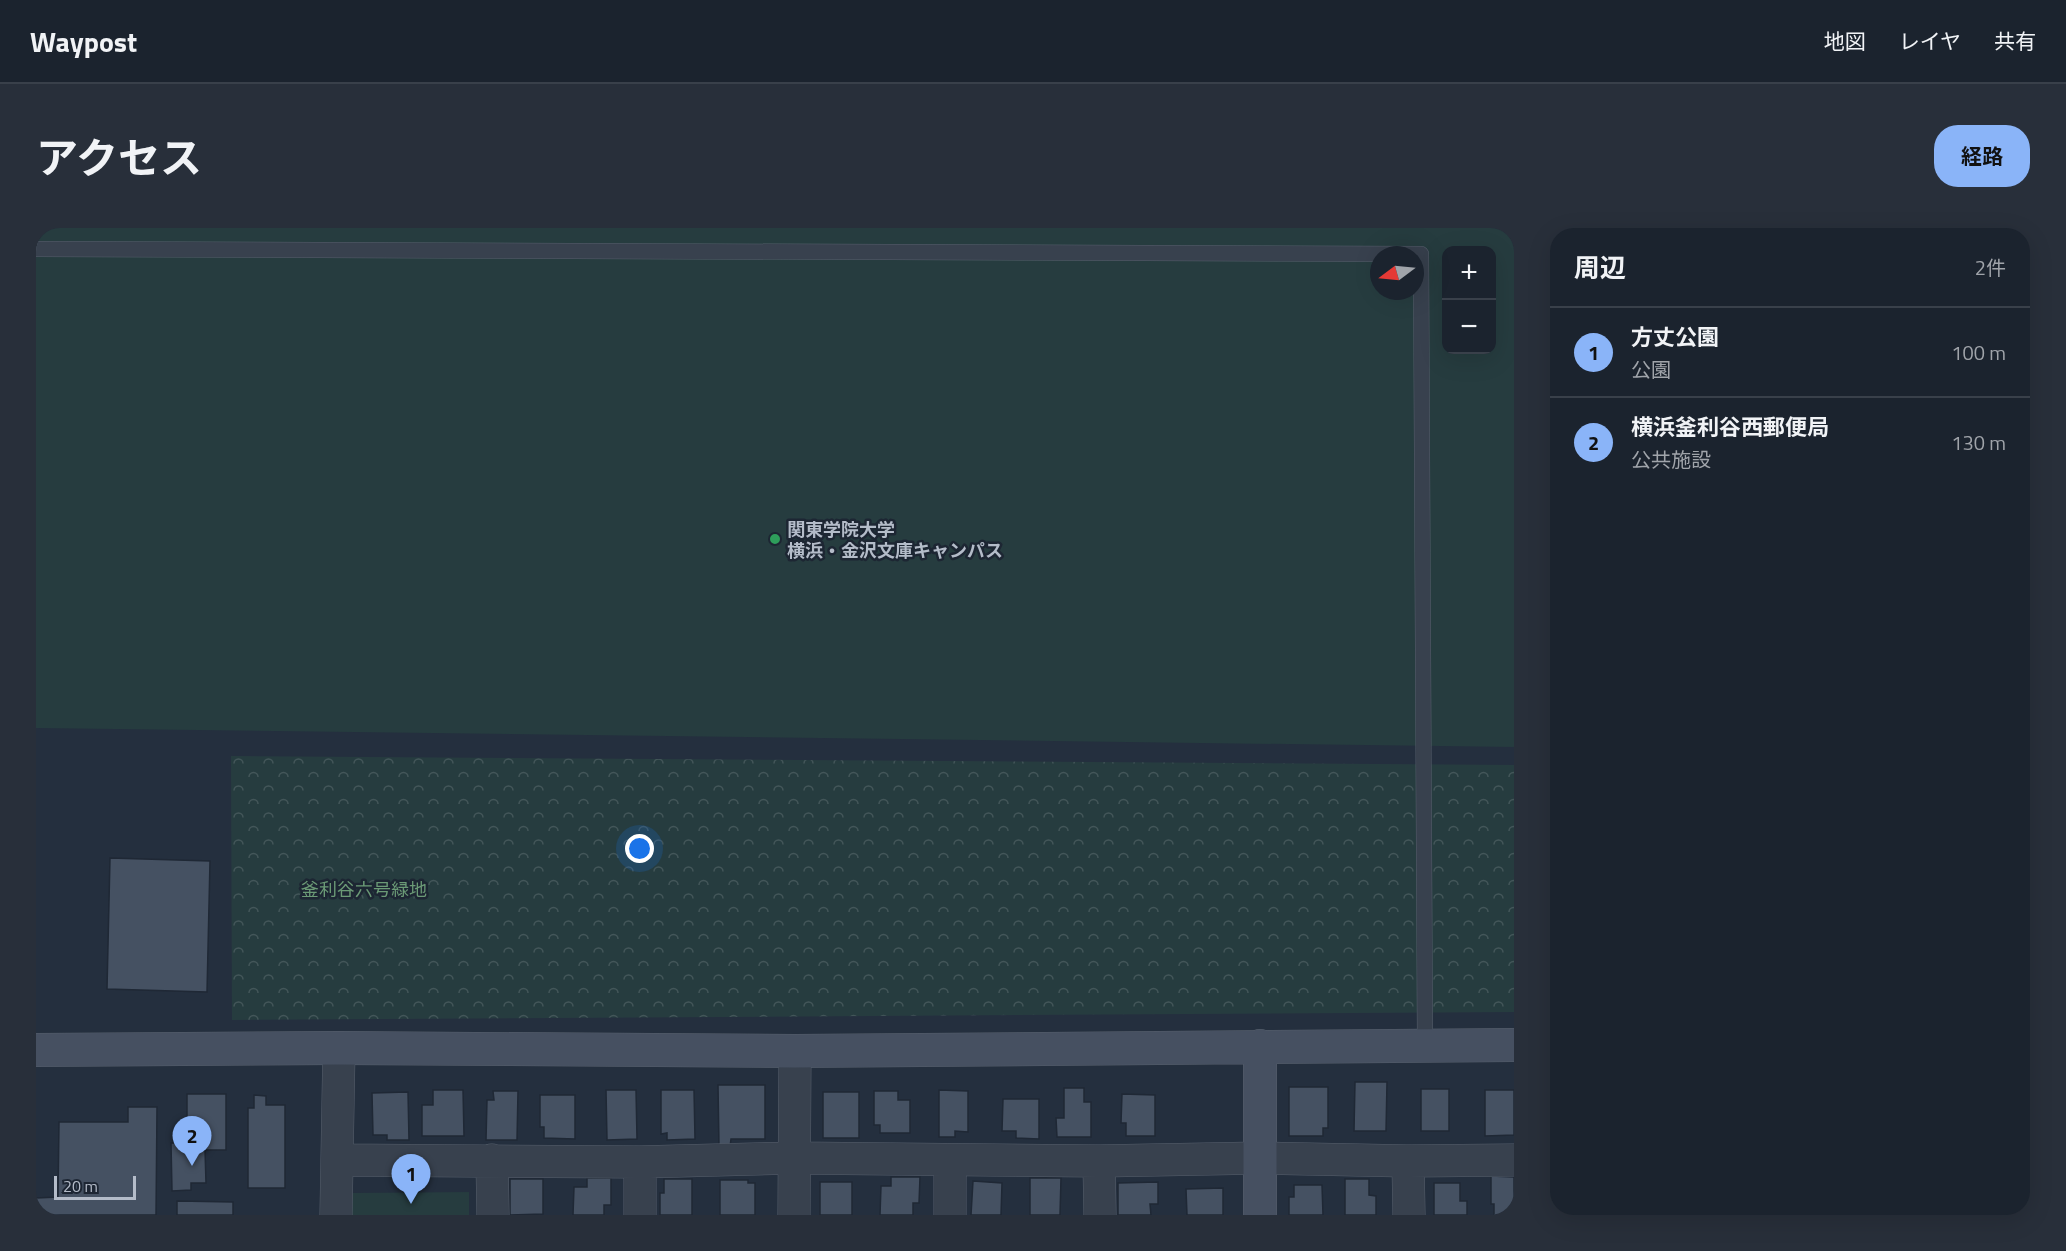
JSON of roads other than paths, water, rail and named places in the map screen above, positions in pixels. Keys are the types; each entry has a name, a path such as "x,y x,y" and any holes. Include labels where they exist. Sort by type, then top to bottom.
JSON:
{"street":[{"path":"36,1050 339,1048 795,1051 1514,1045"},
{"path":"1260,1046 1260,1215"},
{"path":"336,1215 339,1048"},
{"path":"794,1215 795,1051"},
{"path":"337,1160 640,1162 794,1158 1099,1161 1260,1158 1408,1161 1514,1160"},
{"path":"492,1160 493,1215"},
{"path":"950,1160 950,1215"},
{"path":"1099,1161 1100,1215"},
{"path":"1408,1161 1409,1215"},
{"path":"640,1162 640,1215"}],"lane":[{"path":"36,249 1421,254 1425,1045"}],"place":[{"name":"関東学院大学 横浜・金沢文庫キャンパス","path":"775,539"},
{"name":"横浜釜利谷西郵便局","path":"192,1166"},
{"name":"方丈公園","path":"411,1204"}],"park label":[{"name":"釜利谷六号緑地","path":"364,889"}]}
